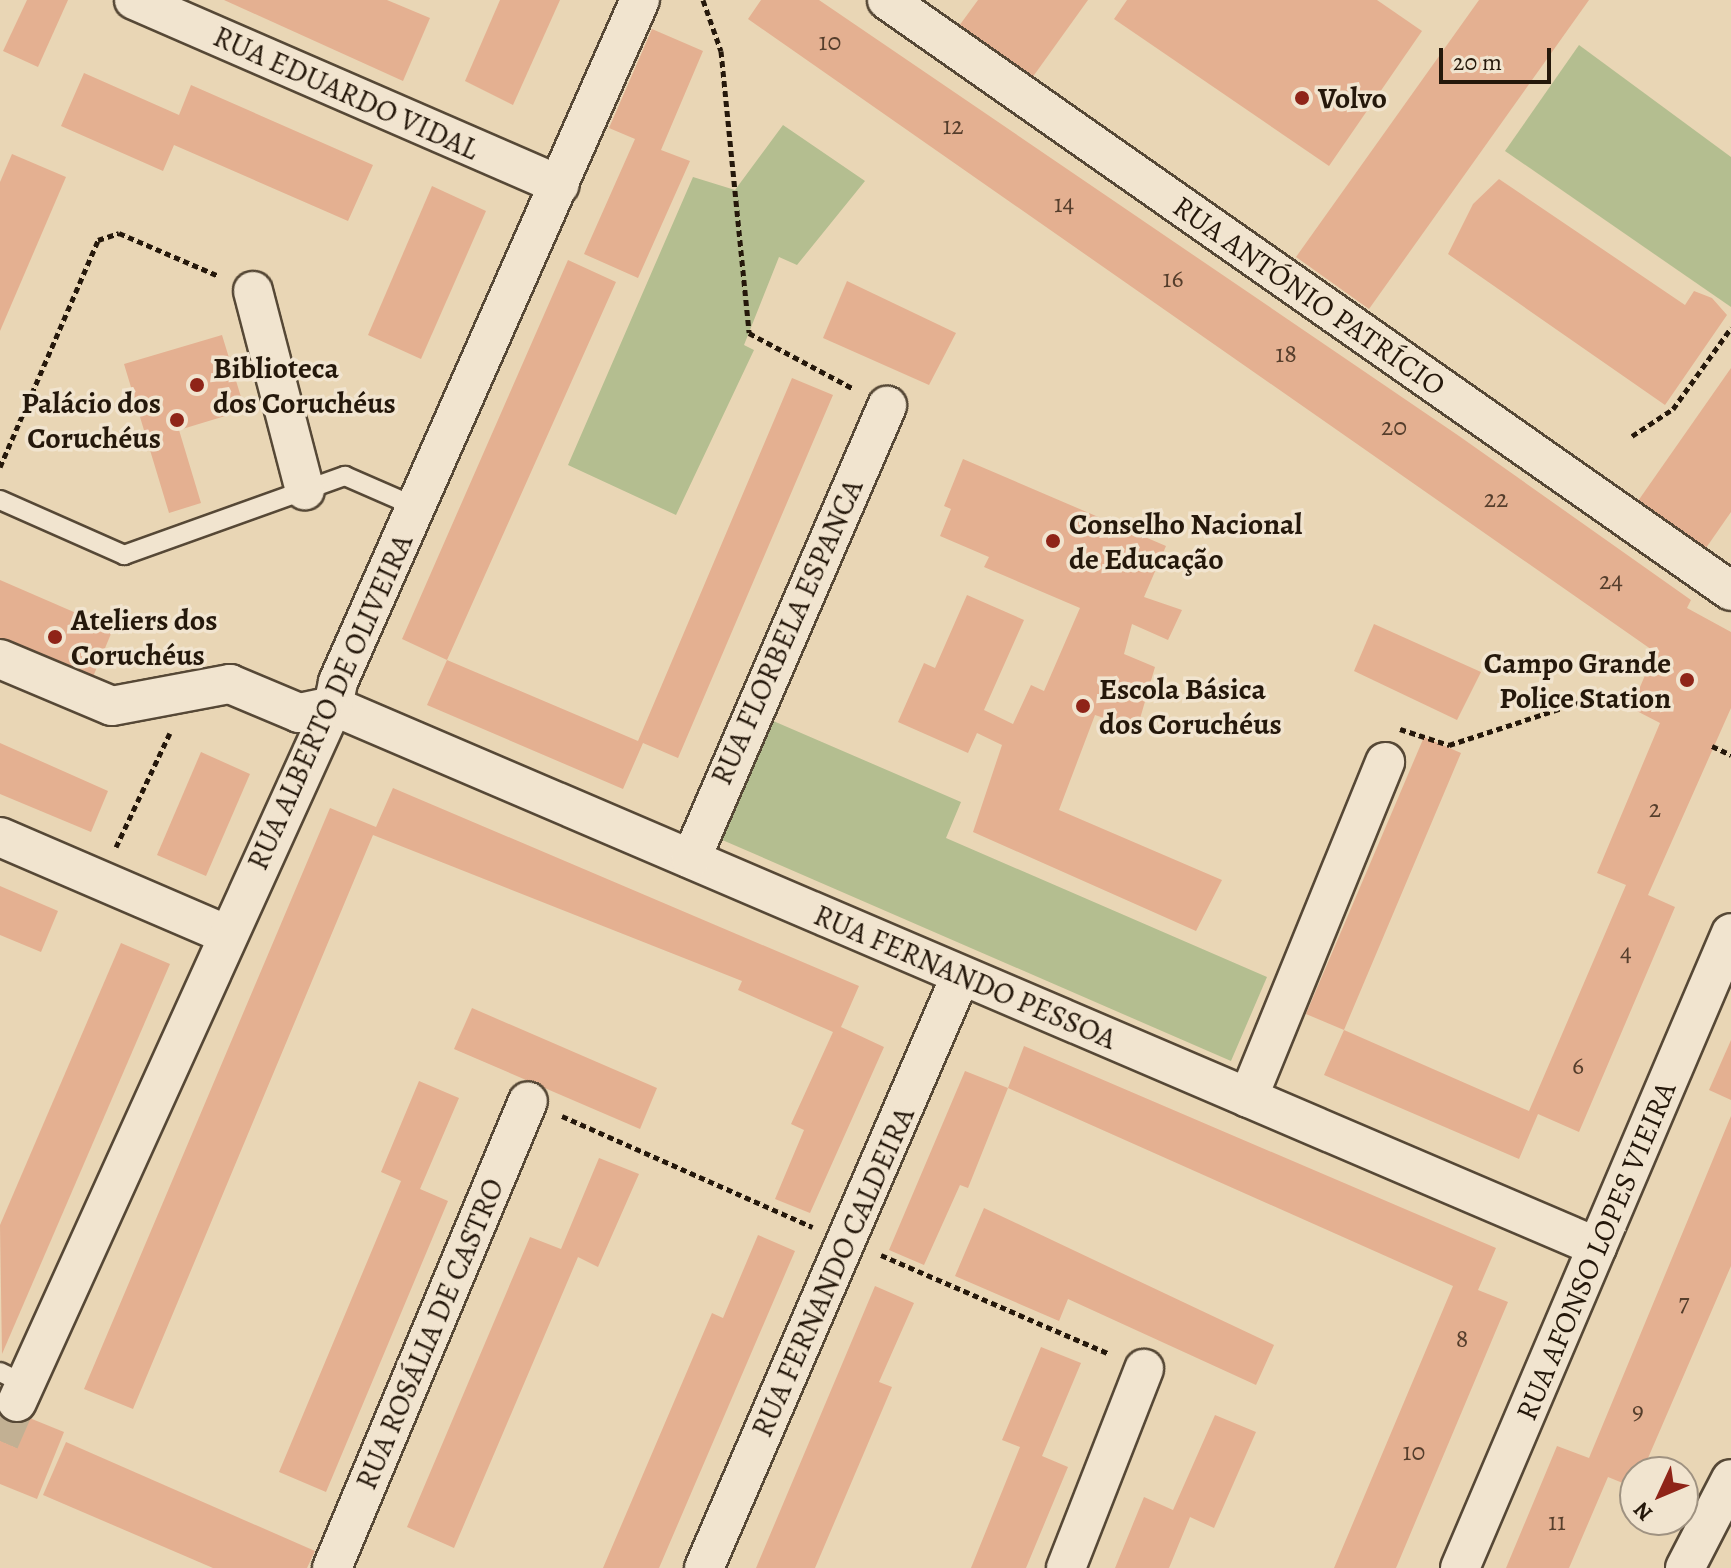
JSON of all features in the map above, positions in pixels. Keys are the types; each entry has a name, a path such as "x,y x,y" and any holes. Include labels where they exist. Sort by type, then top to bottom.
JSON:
{"street":[{"name":"RUA EDUARDO VIDAL","path":"134,0 559,185"},
{"name":"RUA ALBERTO DE OLIVEIRA","path":"14,1386 333,706 399,546 640,0"},
{"name":"RUA ANTÓNIO PATRÍCIO","path":"887,0 1731,591"},
{"path":"253,291 305,490"},
{"name":"RUA FLORBELA ESPANCA","path":"691,859 887,406"},
{"path":"0,659 112,706 230,684 299,713 333,706"},
{"name":"RUA FERNANDO PESSOA","path":"333,706 1597,1247"},
{"path":"1248,1098 1385,762"},
{"path":"0,837 225,934"},
{"name":"RUA AFONSO LOPES VIEIRA","path":"1460,1568 1731,933"},
{"name":"RUA FERNANDO CALDEIRA","path":"704,1568 961,975"},
{"name":"RUA ROSÁLIA DE CASTRO","path":"332,1568 528,1101"},
{"path":"1066,1568 1144,1369"},
{"path":"1685,1568 1731,1479"}],"lane":[{"path":"0,500 124,555 345,476 416,507"}],"path":[{"path":"703,0 721,51 749,333 887,406"},
{"path":"0,467 98,240 119,233 253,291"},
{"path":"1632,436 1673,409 1731,328"},
{"path":"100,880 190,691"},
{"path":"1385,762 1402,725 1449,745 1599,696"},
{"path":"1712,746 1731,755"},
{"path":"528,1101 845,1244 1144,1369"}],"green space":[{"path":"1579,45 1731,157 1731,307 1505,151"},
{"path":"783,125 865,181 797,265 779,257 744,345 754,350 676,515 568,465 693,177 735,190"},
{"path":"771,720 961,802 946,838 1267,977 1231,1061 720,839"}],"building":[{"path":"27,0 68,0 38,67 3,51"},
{"path":"224,0 387,0 430,18 403,81"},
{"path":"500,0 560,0 513,105 465,81"},
{"path":"761,0 819,0 1459,436 1691,600 1687,608 1731,632 1731,708 1648,895 1675,907 1579,1132 1538,1114 1519,1159 1324,1075 1344,1030 1529,1111 1626,885 1597,873 1660,723 1631,708 1655,652 748,19"},
{"path":"978,0 1088,0 1032,78 959,26"},
{"name":"Volvo","path":"1127,0 1377,0 1422,31 1329,166 1114,19"},
{"path":"1479,0 1589,0 1369,309 1296,257"},
{"path":"652,29 703,51 661,150 690,161 638,278 584,254 635,139 609,128"},
{"path":"84,73 179,115 191,85 373,165 348,221 174,145 163,171 61,126"},
{"path":"12,154 66,177 0,331 0,182"},
{"path":"1499,179 1685,305 1694,291 1712,298 1727,315 1665,405 1448,254 1473,204"},
{"path":"432,186 486,211 421,359 368,335"},
{"path":"568,260 616,282 447,660 402,639"},
{"path":"847,281 956,333 929,385 823,338"},
{"name":"Palácio dos Coruchéus","path":"222,335 245,410 179,430 201,503 169,513 124,364"},
{"path":"1731,368 1731,512 1706,548 1638,501"},
{"path":"792,378 833,395 678,758 643,743 623,789 427,705 447,660 638,741"},
{"path":"963,459 1166,546 1144,597 1182,610 1168,640 1132,624 1124,654 1155,667 1137,729 1095,715 1059,810 1222,880 1196,931 973,832 1002,745 977,733 968,753 898,722 924,663 935,668 967,595 1024,620 984,710 1013,724 1031,685 1044,691 1080,608 984,567 989,557 940,536 951,509 944,506"},
{"name":"Ateliers dos Coruchéus","path":"0,580 113,629 90,684 0,645"},
{"path":"1374,624 1481,672 1457,720 1354,671"},
{"path":"1424,737 1461,753 1344,1030 1306,1014"},
{"path":"0,743 108,791 91,832 0,794"},
{"path":"201,752 250,774 206,876 157,855"},
{"path":"393,788 859,986 841,1027 884,1047 810,1213 775,1199 804,1130 791,1124 833,1032 738,990 742,981 373,835 133,1409 84,1389 330,808 376,827"},
{"path":"0,886 58,911 41,952 0,935"},
{"path":"121,943 170,964 2,1354 0,1225"},
{"path":"472,1008 657,1088 640,1129 454,1049"},
{"path":"1731,1040 1731,1100 1709,1090"},
{"path":"1024,1046 1496,1248 1478,1290 1508,1302 1396,1568 1334,1568 1453,1286 1008,1088"},
{"path":"965,1071 1008,1088 968,1188 960,1185 924,1265 889,1250"},
{"path":"419,1081 459,1098 420,1189 448,1201 326,1492 279,1472 401,1181 381,1172"},
{"path":"1731,1116 1731,1266 1649,1456 1619,1456 1619,1481 1608,1477 1569,1568 1506,1568 1557,1446 1589,1458"},
{"path":"599,1158 639,1174 598,1267 578,1257 454,1548 407,1527 530,1237 561,1249"},
{"path":"984,1208 1274,1345 1256,1385 1068,1299 1059,1321 955,1276"},
{"path":"758,1235 795,1251 659,1568 603,1568 712,1313 723,1318"},
{"path":"875,1286 914,1303 879,1382 892,1387 815,1568 756,1568"},
{"path":"1041,1347 1081,1363 1042,1456 1068,1467 1026,1568 971,1568 1020,1447 1002,1440"},
{"path":"0,1406 64,1432 37,1499 0,1484"},
{"path":"1215,1415 1256,1432 1214,1528 1190,1517 1169,1568 1115,1568 1144,1497 1173,1510"},
{"path":"66,1442 315,1551 307,1568 213,1568 43,1495"}],"tunnel":[{"path":"0,1441 17,1402"}],"place":[{"name":"Volvo","path":"1302,98"},
{"name":"Biblioteca dos Coruchéus","path":"197,385"},
{"name":"Palácio dos Coruchéus","path":"177,420"},
{"name":"Conselho Nacional de Educação","path":"1053,541"},
{"name":"Ateliers dos Coruchéus","path":"55,637"},
{"name":"Campo Grande Police Station","path":"1687,680"},
{"name":"Escola Básica dos Coruchéus","path":"1083,706"}]}
